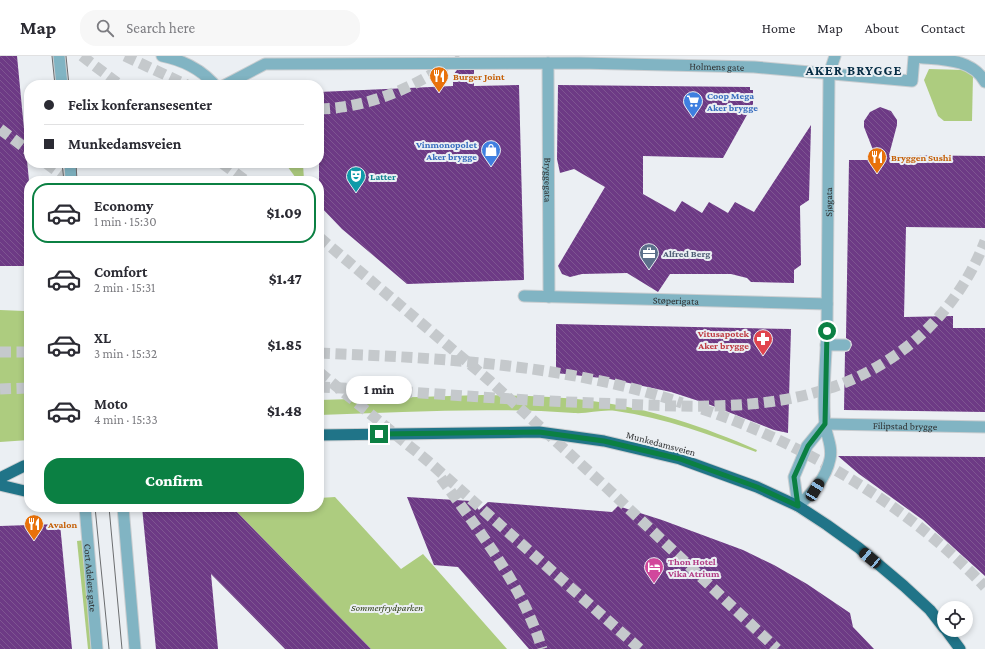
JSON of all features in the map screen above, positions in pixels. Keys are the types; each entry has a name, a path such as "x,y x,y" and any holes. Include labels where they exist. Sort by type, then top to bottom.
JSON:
{"highway":[{"name":"Munkedamsveien","path":"324,435 539,432 604,441 680,459 757,487 798,506 859,548 930,610 937,619"},
{"path":"0,478 24,466"},
{"path":"0,485 24,491"},
{"name":"Munkedamsveien","path":"951,637 960,649"}],"street":[{"path":"59,56 61,80"},
{"path":"162,56 174,58 190,65 204,73 210,80"},
{"name":"Sjøgata","path":"798,506 815,490 826,472 830,460 831,448 825,424 829,74 834,56"},
{"path":"829,74 840,56"},
{"name":"Holmens gate","path":"233,80 265,60 548,63 580,59 754,67 912,81 914,57 964,62 981,75 985,82"},
{"name":"Bryggegata","path":"548,63 550,297"},
{"name":"Støperigata","path":"524,296 827,304"},
{"path":"826,345 845,345"},
{"path":"798,506 794,477 808,446 825,424"},
{"name":"Filipstad brygge","path":"825,424 985,427"},
{"name":"Cort Adelers gate","path":"85,512 97,649"},
{"path":"124,512 135,649"}],"green space":[{"path":"929,69 964,70 973,75 972,121 944,121 938,116 924,80"},
{"path":"289,168 303,168 304,176 294,176"},
{"path":"0,310 24,311 24,440 0,442"},
{"path":"482,395 537,396 592,401 635,408 697,426 757,450 756,452 705,433 652,418 616,411 579,413 510,410 324,415 324,400"},
{"name":"Sommerfrydparken","path":"335,497 401,569 423,554 507,649 371,649 237,512 324,512 324,498"},
{"path":"93,539 103,649 88,649 77,541"}],"building":[{"path":"0,56 17,56 24,129 24,168 28,168 29,176 24,176 24,266 0,266"},
{"path":"457,70 474,70 474,86 519,85 524,280 407,284 342,229 324,210 324,176 319,176 319,168 324,168 324,92 453,86 453,75"},
{"path":"558,85 750,87 750,90 753,90 753,104 723,158 643,156 643,194 675,212 682,201 702,213 709,202 728,213 735,202 754,212 811,125 809,200 800,206 801,265 794,270 794,283 751,282 747,278 731,274 670,274 658,292 627,273 582,274 570,277 562,274 558,266 605,187 574,169 560,173 557,159"},
{"path":"880,107 891,111 897,120 889,155 985,156 985,228 906,227 904,317 953,316 953,328 985,328 985,412 844,410 845,352 849,351 852,345 851,341 846,338 849,160 877,160 864,127 864,121 870,112"},
{"path":"556,324 791,329 788,433 774,430 708,404 671,392 610,379 556,373"},
{"path":"838,456 985,457 985,576 923,520 859,474"},
{"path":"407,497 471,501 479,510 488,502 612,512 618,506 662,520 743,550 774,565 807,584 850,613 853,627 874,649 529,649 458,567 434,565"},
{"path":"142,512 237,512 371,649 285,649 211,574 218,649 156,649"},
{"path":"60,524 72,649 0,649 0,526"}],"tunnel":[{"path":"82,56 113,80"},
{"path":"125,56 176,80"},
{"path":"324,109 356,105 393,93 427,77 459,56"},
{"path":"0,129 24,147"},
{"path":"53,168 63,176"},
{"path":"229,168 239,176"},
{"path":"324,241 490,381 607,488 777,649"},
{"path":"324,387 560,402 680,406 721,406 762,403 801,396 840,385 877,367 925,332 946,308 964,283 985,241"},
{"path":"0,352 24,352"},
{"path":"324,353 411,357 502,365 548,371 593,379 682,403"},
{"path":"324,376 429,462 640,649"},
{"path":"0,389 24,388"},
{"path":"702,409 740,423 778,440 817,459 854,481 890,505 924,531 956,558 985,587"},
{"path":"441,478 485,539 512,581 524,603 542,649"}],"tram line":[{"path":"52,56 54,80"},
{"path":"66,56 68,80"},
{"path":"63,168 63,176"},
{"path":"76,168 77,176"},
{"path":"95,512 109,649"},
{"path":"109,512 122,649"}],"place":[{"name":"Burger Joint","path":"439,93"},
{"name":"Coop Mega Aker brygge","path":"693,118"},
{"name":"Vinmonopolet Aker brygge","path":"491,167"},
{"name":"Bryggen Sushi","path":"877,174"},
{"name":"Latter","path":"356,193"},
{"name":"Alfred Berg","path":"649,270"},
{"name":"Vitusapotek Aker brygge","path":"763,356"},
{"name":"Avalon","path":"34,541"},
{"name":"Thon Hotel Vika Atrium","path":"654,584"}],"district":[{"name":"AKER BRYGGE","path":"854,70"}],"route":[{"path":"379,434 539,432 604,441 680,459 757,487 798,506 794,477 812,438 825,424 827,331"}]}
